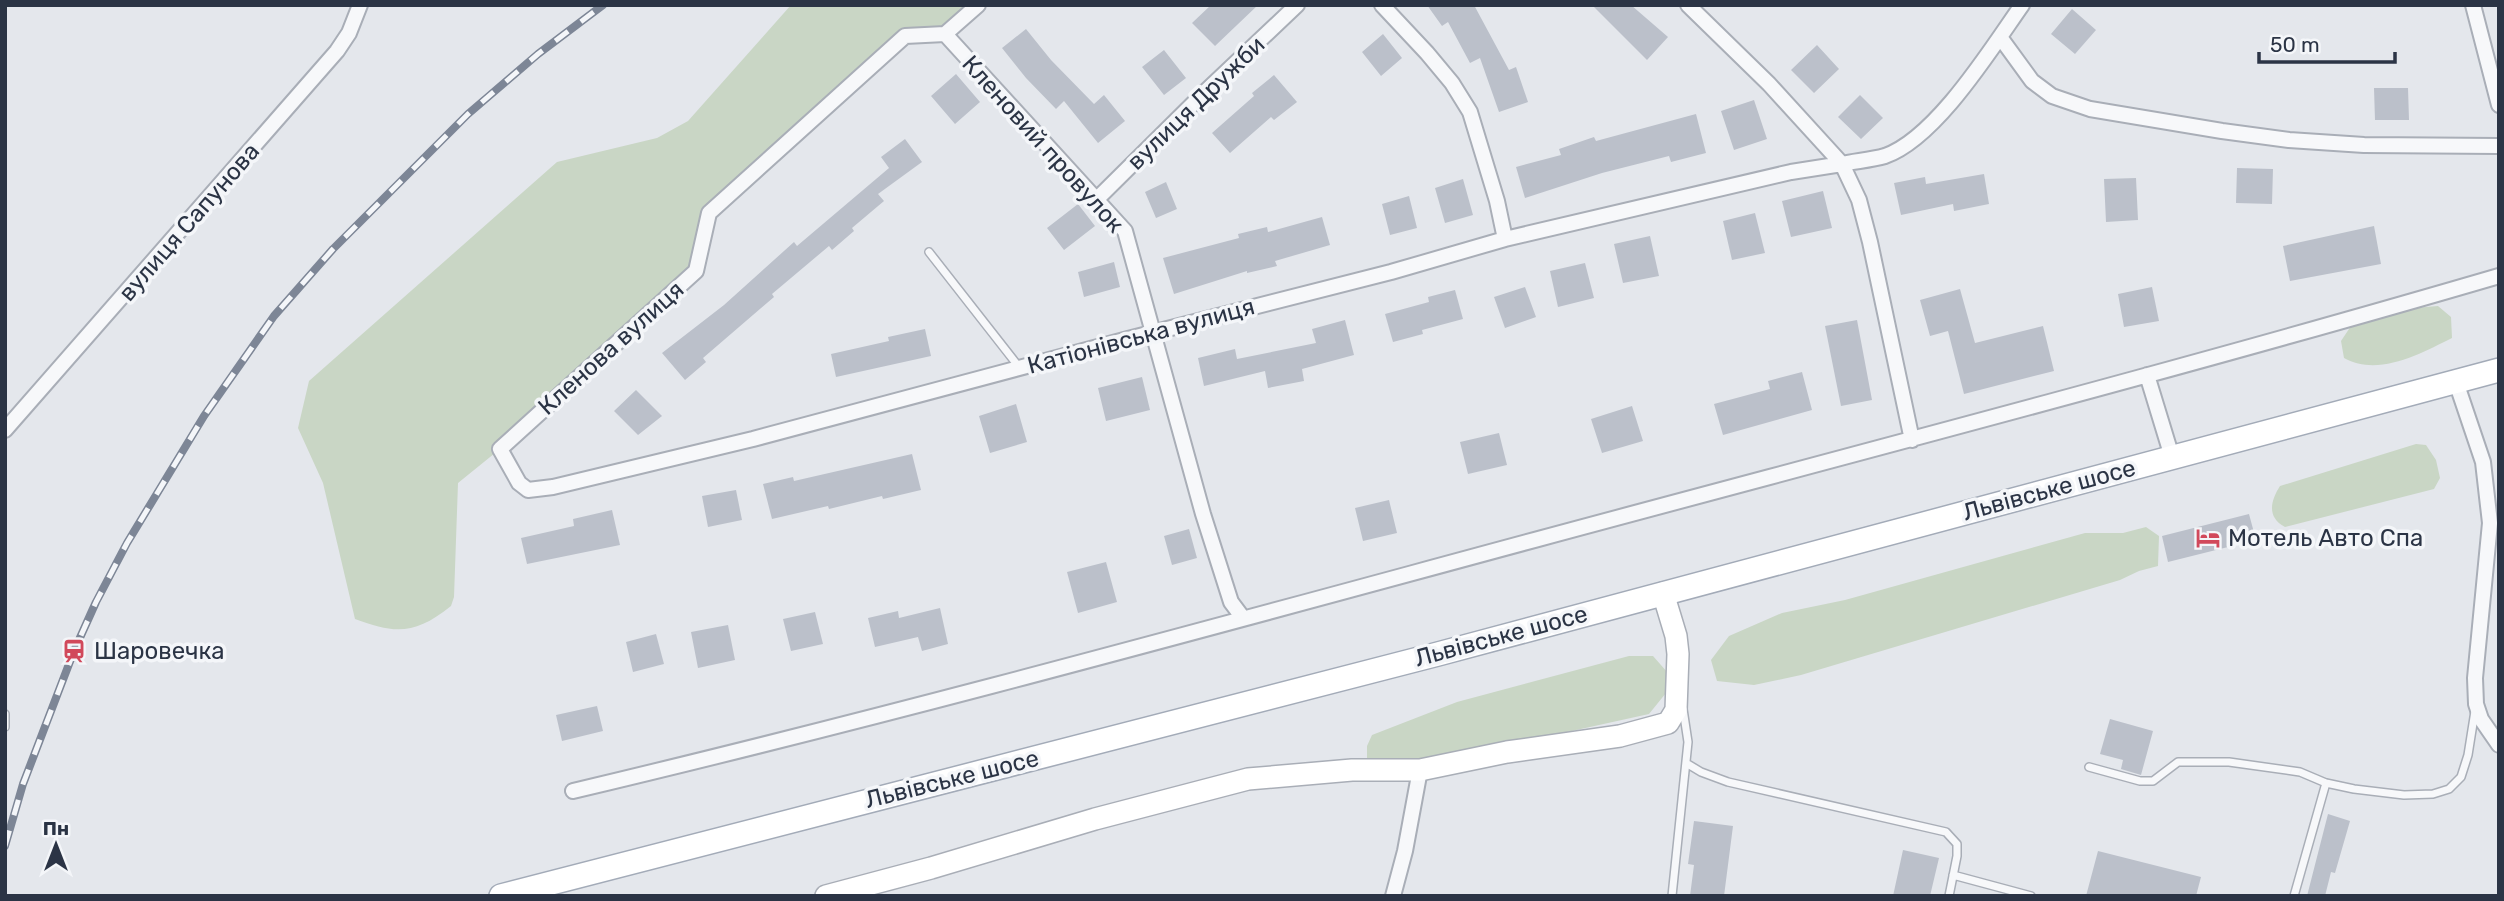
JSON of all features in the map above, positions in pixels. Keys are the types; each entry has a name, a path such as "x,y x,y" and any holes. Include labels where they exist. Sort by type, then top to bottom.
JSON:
{"main road":[{"name":"Львівське шосе","path":"501,896 1411,661 2499,370"}],"street":[{"name":"вулиця Сапунова","path":"5,430 337,51 349,33 360,5"},
{"path":"945,34 978,5"},
{"name":"вулиця Дружби","path":"1095,201 1297,5"},
{"path":"1382,5 1452,83 1470,112 1497,201 1505,239"},
{"path":"1688,5 1769,84 1842,164 1859,200 1870,242 1912,440"},
{"name":"Катіонівська вулиця","path":"553,487 753,439 1153,332 1391,272 1505,239 1791,172 1885,156 1911,141 1936,118 1960,91 2022,5"},
{"path":"2473,5 2499,105"},
{"name":"Кленовий провулок","path":"945,34 1125,231 1220,567 1231,602 1243,618"},
{"name":"Кленова вулиця","path":"553,487 528,490 519,483 500,449 696,271 709,213 905,36 945,34"},
{"path":"2000,37 2032,81 2052,96 2090,109 2290,140 2364,145 2499,146"},
{"path":"573,791 756,748 1117,654 1912,440 2499,276"},
{"path":"2147,375 2172,457"},
{"path":"2456,382 2483,462 2490,523 2475,678 2476,704 2481,719 2499,745"},
{"path":"826,896 1095,819 1248,779 1352,770 1420,770 1507,752 1620,736 1668,723 1676,710 1679,691 1676,636 1663,593"},
{"path":"1393,896 1405,851 1420,770"}],"lane":[{"path":"929,252 1020,368"},
{"path":"1672,896 1689,736 1679,691"},
{"path":"2089,767 2140,781 2153,781 2178,762 2229,762 2300,772 2326,783 2403,795 2433,794 2449,789 2461,777 2468,755 2476,704"},
{"path":"5,714 5,727"},
{"path":"1668,723 1685,730 1689,736"},
{"path":"1686,763 1728,782 1946,832 1957,844 1949,896"},
{"path":"2294,896 2326,783"},
{"path":"1953,875 2031,896"}],"green space":[{"path":"791,5 978,5 945,34 905,36 709,213 696,271 500,449 458,483 454,597 451,606 426,622 404,629 382,627 355,619 323,483 298,428 309,381 557,162 657,138 688,121"},
{"path":"2438,306 2451,317 2452,338 2413,356 2385,364 2357,363 2344,358 2341,341 2351,326 2402,309"},
{"path":"2416,444 2426,445 2436,460 2440,478 2434,489 2285,527 2275,518 2272,508 2280,486"},
{"path":"2146,527 2159,536 2158,566 2120,580 1801,675 1754,685 1717,681 1711,660 1729,636 1782,613 1845,600 2085,533 2123,533"},
{"path":"1629,656 1653,656 1668,673 1666,693 1649,714 1418,765 1367,762 1367,746 1372,735 1457,702"}],"building":[{"path":"1211,5 1258,5 1215,46 1192,23"},
{"path":"1427,5 1474,5 1509,70 1516,67 1528,102 1499,112 1480,58 1470,63 1448,22 1442,26"},
{"path":"1592,5 1631,5 1668,37 1647,60"},
{"path":"2072,9 2096,30 2075,54 2051,34"},
{"path":"1026,29 1051,60 1094,104 1104,95 1125,121 1098,143 1064,101 1056,109 1002,48"},
{"path":"1383,34 1402,58 1381,76 1362,52"},
{"path":"1817,45 1839,69 1814,93 1791,70"},
{"path":"1164,50 1186,78 1164,95 1142,67"},
{"path":"956,74 980,102 955,124 931,96"},
{"path":"1274,75 1297,102 1274,120 1271,117 1230,153 1212,133"},
{"path":"2374,88 2408,88 2409,120 2375,120"},
{"path":"1860,95 1883,118 1861,139 1838,117"},
{"path":"1754,100 1767,139 1734,150 1721,111"},
{"path":"1696,114 1706,153 1671,162 1669,156 1602,173 1525,198 1516,167 1561,155 1559,149 1594,137 1596,141"},
{"path":"905,139 922,162 878,194 884,201 852,228 854,231 832,250 829,246 772,294 774,297 703,358 706,362 685,380 662,353 724,305 794,242 797,246 889,168 881,157"},
{"path":"2237,168 2273,169 2272,204 2236,203"},
{"path":"1984,174 1989,204 1954,211 1953,204 1901,215 1894,183 1925,177 1926,184"},
{"path":"2136,178 2138,220 2106,222 2104,179"},
{"path":"1463,179 1473,215 1445,223 1435,188"},
{"path":"1166,182 1177,209 1156,218 1145,192"},
{"path":"1823,191 1832,228 1791,237 1782,201"},
{"path":"1409,196 1417,228 1390,235 1382,204"},
{"path":"1078,204 1095,226 1064,250 1047,228"},
{"path":"1755,213 1765,253 1732,260 1723,221"},
{"path":"1322,217 1330,245 1275,261 1277,266 1247,271 1174,294 1163,258 1239,238 1238,234 1267,227 1268,232"},
{"path":"2374,226 2381,264 2290,281 2283,246"},
{"path":"1650,236 1659,276 1623,283 1614,244"},
{"path":"1114,262 1120,287 1084,297 1078,272"},
{"path":"1585,263 1594,298 1558,307 1550,271"},
{"path":"1525,287 1536,317 1505,328 1494,297"},
{"path":"2152,287 2159,321 2124,327 2118,294"},
{"path":"1960,289 1975,343 2043,326 2054,371 1964,394 1948,331 1930,336 1920,300"},
{"path":"1455,290 1463,319 1422,330 1423,334 1393,342 1385,314 1429,302 1428,297"},
{"path":"1345,320 1354,355 1302,369 1304,381 1268,388 1265,371 1204,386 1198,358 1235,349 1237,359 1316,343 1312,329"},
{"path":"1857,320 1872,400 1841,406 1825,326"},
{"path":"925,329 931,356 836,377 831,354 889,341 888,337"},
{"path":"1802,372 1812,410 1723,435 1714,404 1770,389 1768,381"},
{"path":"1142,377 1150,410 1106,421 1098,388"},
{"path":"636,390 662,416 638,435 614,411"},
{"path":"1016,404 1027,442 990,453 979,416"},
{"path":"1632,406 1643,441 1602,453 1591,419"},
{"path":"1499,433 1507,465 1468,474 1460,442"},
{"path":"912,454 921,490 772,519 763,484 793,477 794,481"},
{"path":"736,490 742,520 708,527 702,496"},
{"path":"1389,500 1397,533 1363,541 1355,508"},
{"path":"612,510 620,545 527,564 521,538 574,526 573,519"},
{"path":"2249,514 2256,540 2168,562 2162,536"},
{"path":"1189,529 1197,558 1172,565 1164,536"},
{"path":"1106,562 1117,602 1078,613 1067,572"},
{"path":"940,608 948,644 922,651 918,637 875,647 868,618 898,611 899,618"},
{"path":"815,612 823,644 791,651 783,619"},
{"path":"728,625 735,660 698,668 691,632"},
{"path":"656,634 664,664 633,672 626,642"},
{"path":"597,706 603,731 562,741 556,715"},
{"path":"2110,719 2153,731 2141,775 2121,769 2123,760 2100,754"},
{"path":"2328,814 2350,821 2335,873 2331,872 2325,896 2307,896"},
{"path":"1694,821 1733,826 1724,896 1690,896 1694,865 1688,864"},
{"path":"1903,850 1939,858 1930,896 1893,896"},
{"path":"2098,851 2201,877 2196,896 2086,896"}],"railway":[{"path":"5,846 23,784 74,651 96,602 127,543 204,416 274,316 333,249 468,114 538,54 603,5"}],"place":[{"name":"Мотель Авто Спа","path":"2208,538"},
{"name":"Шаровечка","path":"74,651"}]}
